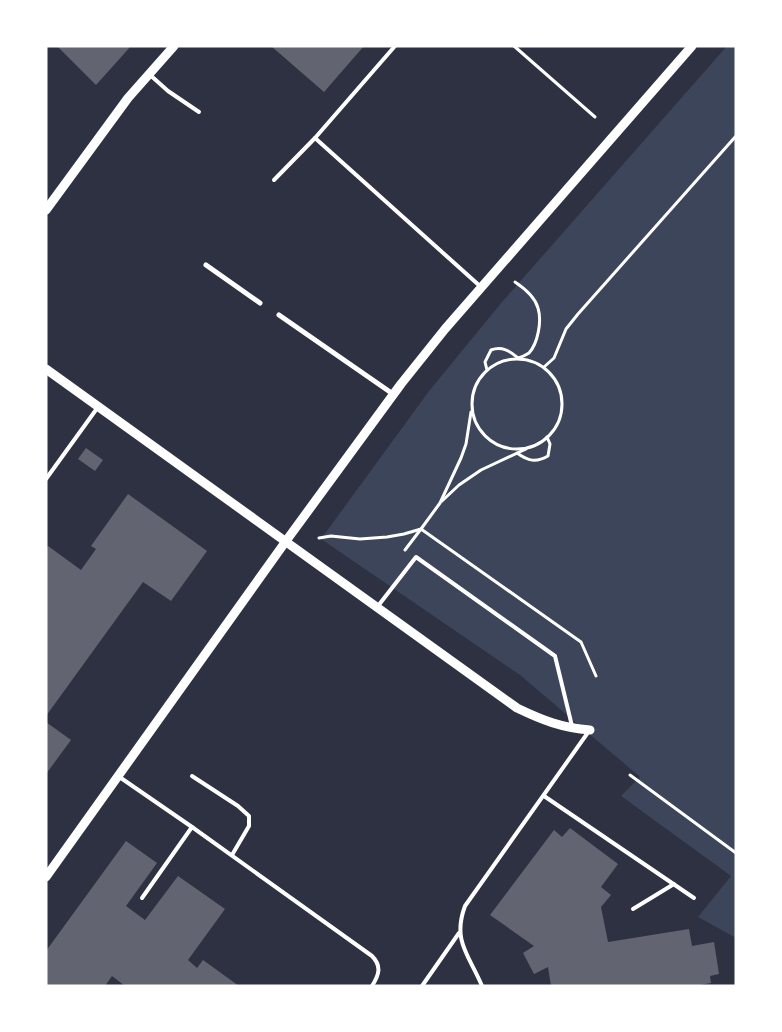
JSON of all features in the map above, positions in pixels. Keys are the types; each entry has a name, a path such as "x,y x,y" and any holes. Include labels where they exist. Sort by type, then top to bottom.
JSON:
{"street":[{"path":"46,210 113,117 174,46"},
{"path":"46,877 393,394 481,287 692,46"},
{"path":"206,265 260,303"},
{"path":"279,315 393,394"},
{"path":"46,369 517,708 544,721 572,729 590,730"}],"lane":[{"path":"274,180 315,138 395,46"},
{"path":"149,74 168,91 199,112"},
{"path":"315,138 481,287"},
{"path":"46,480 98,407"},
{"path":"378,608 416,557 555,656 572,729"},
{"path":"482,986 464,951 459,933 460,919 465,906 590,730"},
{"path":"118,776 372,956 378,963 379,974 372,986"},
{"path":"192,776 238,806 249,816 249,826 232,855"},
{"path":"544,796 694,898"},
{"path":"142,898 192,827"},
{"path":"633,909 674,884"},
{"path":"422,986 459,933"}],"path":[{"path":"514,46 595,117"},
{"path":"544,367 554,358 566,329 578,314 736,136"},
{"path":"440,503 466,444 473,391 476,383 487,370 499,362 528,354 534,344 539,329 538,308 531,295 515,282"},
{"path":"404,552 440,503 459,485 481,470 548,437 560,419 562,400 560,390 554,378 544,367 531,360 518,358 510,351 497,348 491,350 485,362 487,370"},
{"path":"471,404 475,423 482,434 490,440 504,448 514,449 532,446"},
{"path":"518,453 529,460 542,459 548,456 550,450 548,437"},
{"path":"319,538 331,536 387,537 420,529"},
{"path":"420,529 582,642 596,676"},
{"path":"630,775 736,853"}],"shaded area":[{"path":"727,46 736,46 736,938 698,917 731,876 621,796 640,777 520,675 321,539 429,391 502,302"}],"building":[{"path":"57,46 131,46 96,85"},
{"path":"271,46 364,46 324,92"},
{"path":"86,448 103,460 95,471 78,459"},
{"path":"128,494 207,551 171,601 143,582 46,716 46,548 48,546 81,570 96,549 91,546"},
{"path":"46,722 71,740 46,774"},
{"path":"570,828 618,864 601,887 611,895 601,907 608,942 689,929 692,946 714,942 719,974 710,976 711,983 695,986 551,986 548,967 534,974 523,953 534,946 490,915 554,830 562,837"},
{"path":"126,841 157,863 126,906 145,920 178,876 225,909 188,960 197,968 203,960 239,986 125,986 112,976 105,986 46,986 46,951"}]}
